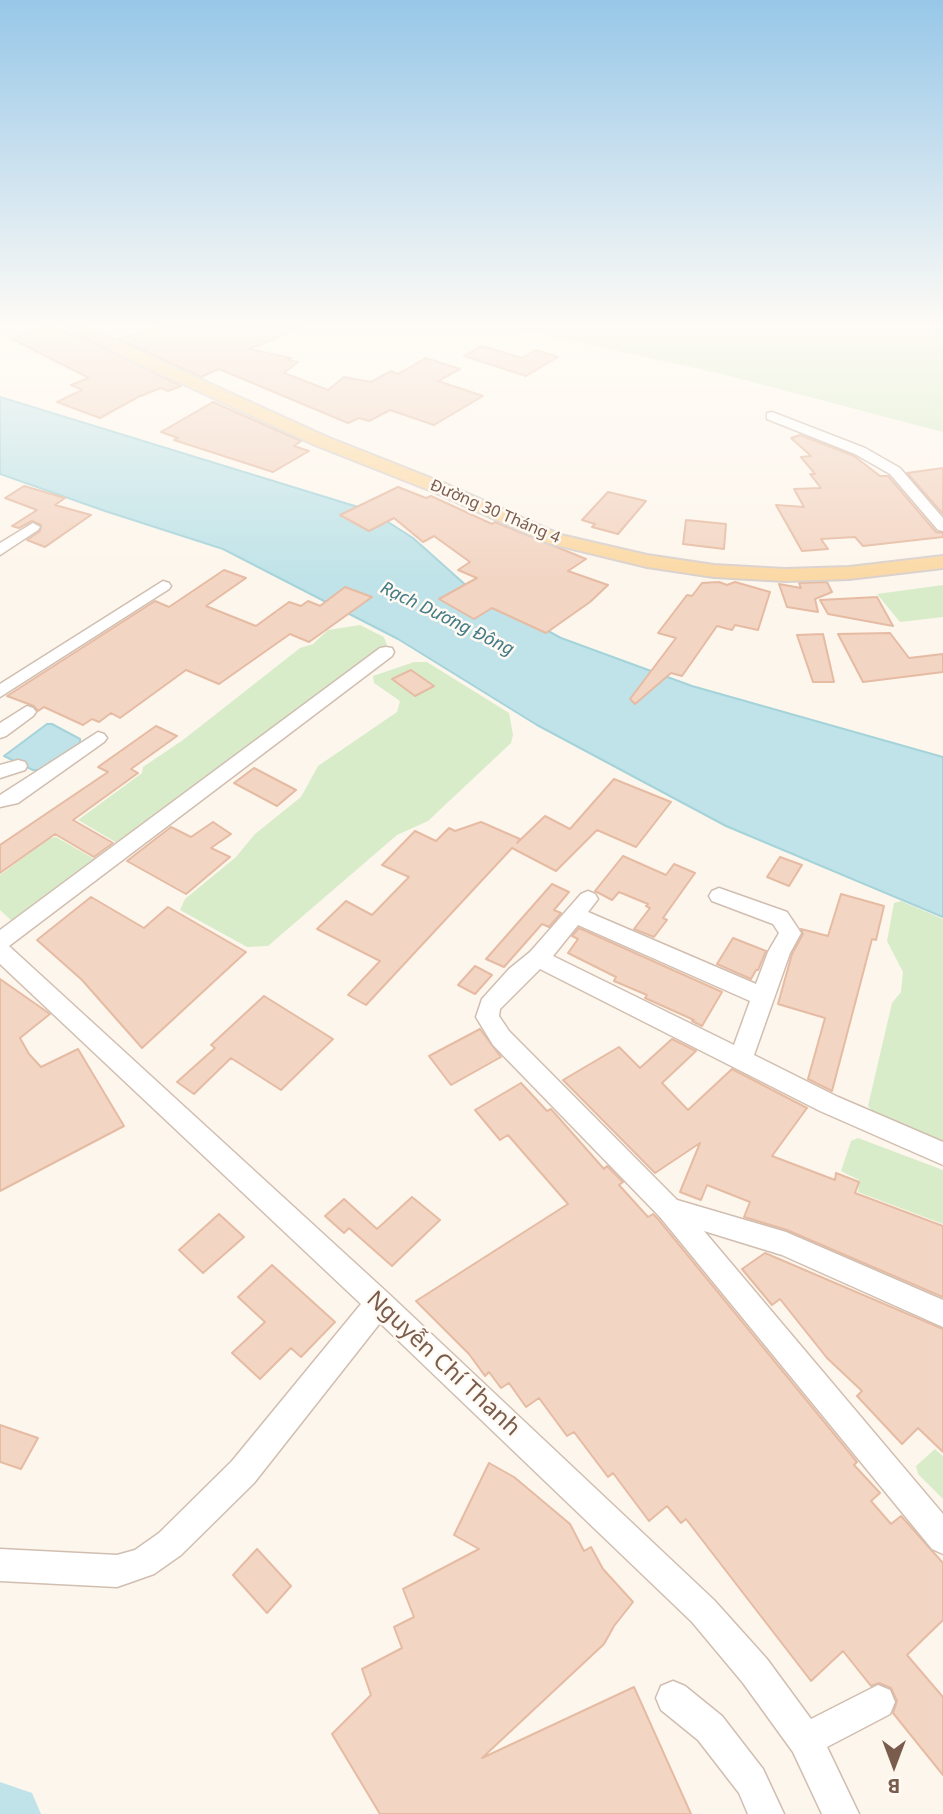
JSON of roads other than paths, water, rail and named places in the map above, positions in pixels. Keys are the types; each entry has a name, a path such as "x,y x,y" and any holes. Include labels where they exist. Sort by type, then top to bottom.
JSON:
{"main road":[{"name":"Đường 30 Tháng 4","path":"273,412 440,488 562,534 648,561 714,572 785,575 943,548"},
{"name":"Đường 30 Tháng 4","path":"837,568 943,562"}],"street":[{"path":"772,416 860,452 895,471 943,527"},
{"path":"0,550 33,527"},
{"path":"0,692 163,586"},
{"path":"0,941 386,652"},
{"path":"0,732 27,712"},
{"path":"0,801 11,798 98,738"},
{"path":"719,896 780,918 790,933 762,996 740,1061"},
{"path":"762,996 581,907 538,958 517,975 489,1005 487,1017 490,1025 669,1209 943,1538"},
{"name":"Nguyễn Chí Thanh","path":"0,951 379,1303 703,1611 755,1671 805,1740 841,1814"},
{"path":"538,958 740,1061 943,1154"},
{"path":"669,1209 786,1244 943,1314"},
{"path":"0,1565 117,1571 143,1563 170,1544 243,1472 379,1303"},
{"path":"673,1698 710,1728 751,1781 766,1814"},
{"path":"805,1740 878,1702"}],"water":[{"path":"0,412 48,412 371,511 413,538 469,588 561,638 692,686 943,757 943,917 726,826 537,725 398,639 223,549 0,474"},
{"path":"47,724 80,739 80,743 40,770 33,770 4,756"}],"waterway":[{"name":"Rạch Dương Đông","path":"0,1812 11,1814"}]}
